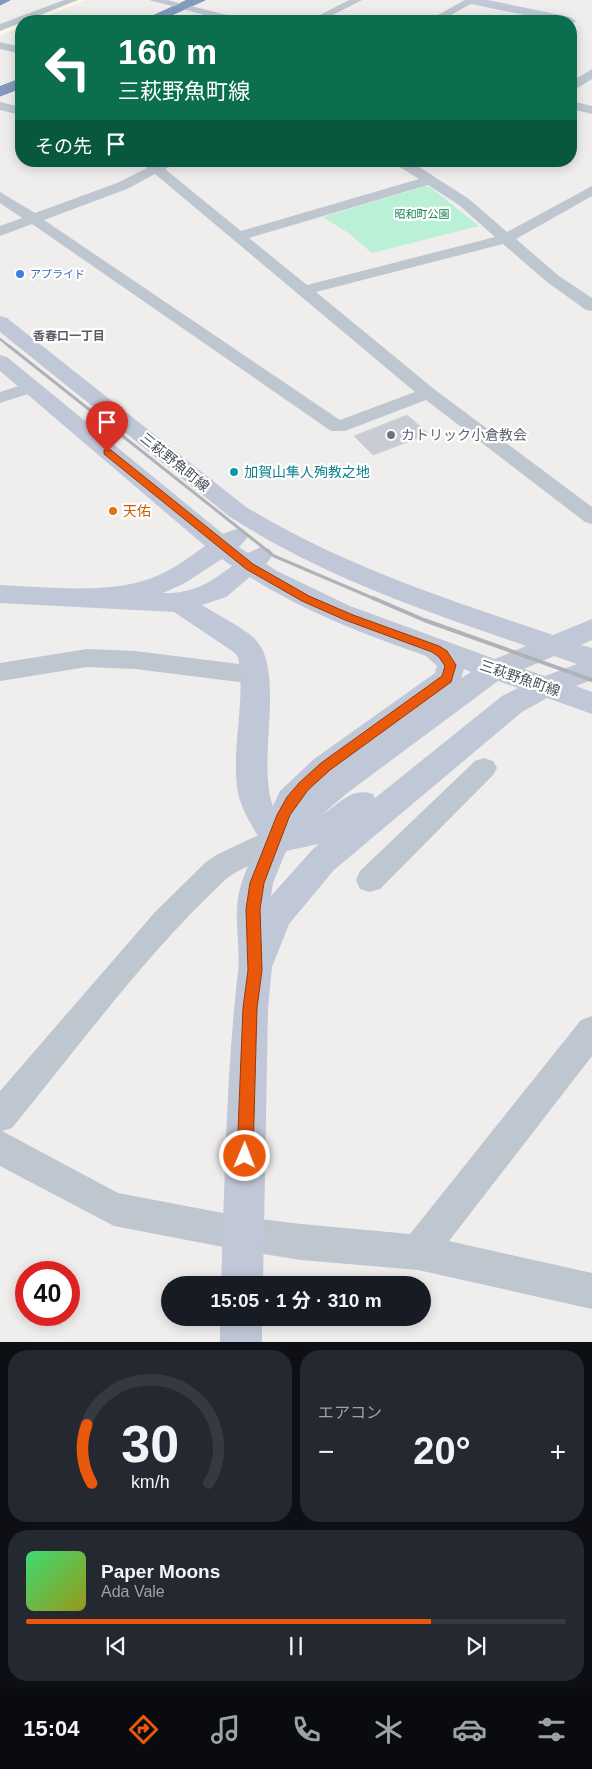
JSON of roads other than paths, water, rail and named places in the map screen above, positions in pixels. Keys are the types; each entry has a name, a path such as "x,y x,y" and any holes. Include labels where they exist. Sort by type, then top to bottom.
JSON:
{"highway":[{"path":"0,2 4,0"},
{"path":"166,15 216,0"},
{"path":"176,15 192,6"},
{"path":"0,84 15,78"},
{"path":"0,92 15,86"}],"street":[{"path":"34,15 73,0"},
{"path":"154,0 192,6 220,15"},
{"path":"326,15 357,0"},
{"path":"443,15 472,0 531,15"},
{"path":"0,28 15,22"},
{"path":"577,22 585,24"},
{"path":"0,45 15,49"},
{"path":"577,84 592,73"},
{"path":"0,106 15,110"},
{"path":"577,106 592,110"},
{"path":"0,231 122,186 153,167"},
{"path":"160,167 166,179 239,236 302,291 428,393 592,517"},
{"path":"407,167 464,202 553,279 592,306"},
{"path":"239,236 430,180"},
{"path":"302,291 505,239 592,190"},
{"path":"0,196 338,427 428,393"},
{"name":"三萩野魚町線","path":"0,322 238,512 270,534 328,562 398,591 583,656"},
{"name":"三萩野魚町線","path":"0,361 249,567 306,598 349,617 592,703"},
{"path":"0,398 31,387"},
{"path":"77,597 135,591 154,587 179,574 248,531 270,534 268,547 249,567 217,591"},
{"path":"0,594 180,603 233,585 246,584 303,610 349,617"},
{"path":"180,603 245,646 251,652 255,675 252,784 256,804 276,838"},
{"path":"583,656 592,629"},
{"path":"242,1276 246,1101 250,1008 255,970 253,909 257,883 288,808 303,786 333,761 447,678 451,665 443,654 436,649"},
{"path":"0,1116 165,921 222,866 276,838 309,806 468,687 519,678 583,656"},
{"path":"519,678 583,656"},
{"path":"0,672 87,658 134,660 255,675"},
{"path":"255,970 275,916 318,866 437,763 512,704 519,678"},
{"path":"276,838 301,838 330,828 444,739 498,715"},
{"path":"370,880 475,776 437,763"},
{"path":"418,1252 592,1031"},
{"path":"0,1147 114,1209 244,1234 301,1242 418,1252 592,1291"},
{"path":"241,1342 242,1326"}],"railway":[{"path":"0,339 11,348"},
{"path":"9,346 274,556 375,599"},
{"path":"373,598 424,620 592,680"}],"place":[{"name":"アプライド","path":"20,274"},
{"name":"カトリック小倉教会","path":"391,435"},
{"name":"加賀山隼人殉教之地","path":"234,472"},
{"name":"天佑","path":"113,511"}],"district":[{"name":"香春口一丁目","path":"69,336"}],"park label":[{"name":"昭和町公園","path":"422,214"}]}
